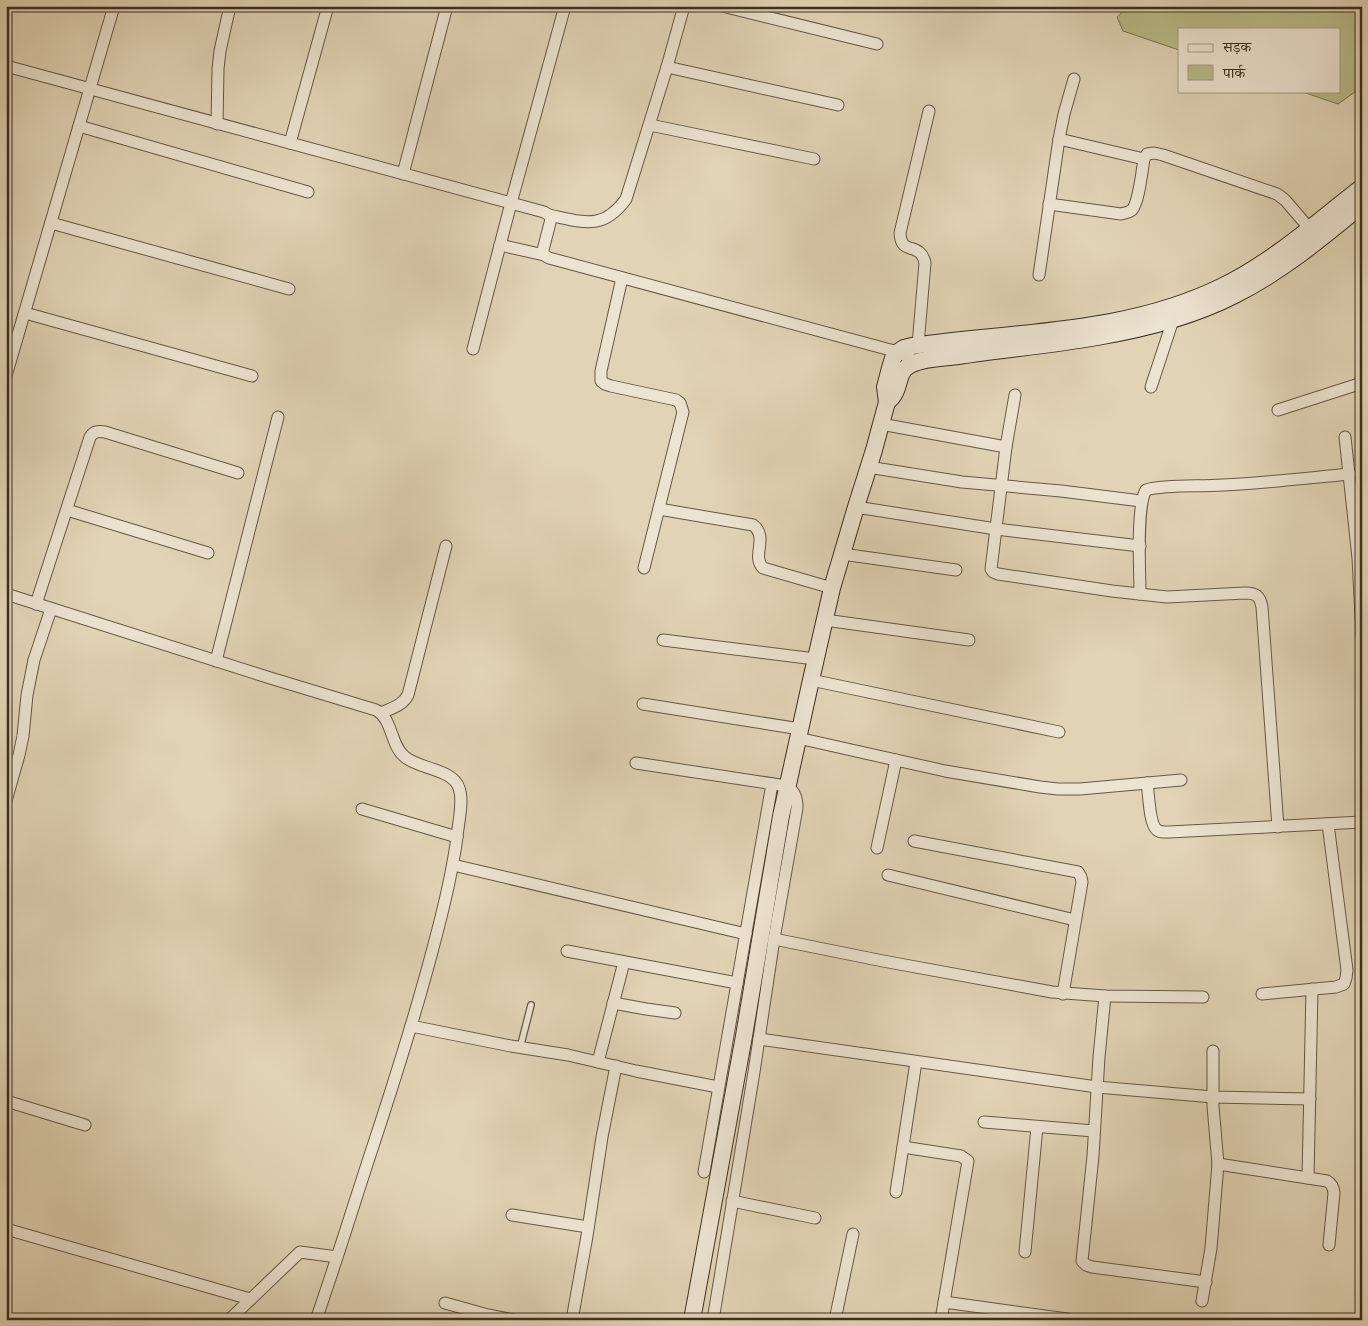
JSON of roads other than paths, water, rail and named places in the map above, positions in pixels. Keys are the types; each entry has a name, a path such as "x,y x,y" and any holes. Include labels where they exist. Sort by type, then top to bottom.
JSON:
{"street":[{"path":"6,376 114,6"},
{"path":"217,124 218,69 230,6"},
{"path":"290,143 328,6"},
{"path":"403,174 446,6"},
{"path":"473,349 565,6"},
{"path":"6,66 544,212 549,215 590,222 605,218 618,210 626,199 650,125 684,6"},
{"path":"722,6 877,44"},
{"path":"667,67 838,104"},
{"path":"1039,275 1059,139 1074,79"},
{"path":"918,345 924,256 919,251 903,245 900,240 900,233 928,111"},
{"path":"650,125 814,159"},
{"path":"79,126 308,192"},
{"path":"1059,139 1144,159"},
{"path":"1049,204 1121,214 1128,213 1133,209 1136,202 1144,159 1148,154 1154,153 1163,154 1277,194 1285,200 1310,228"},
{"path":"704,1172 746,934 780,785 799,734 832,588 887,402 885,387 890,368 898,352 904,348 918,345 1120,321 1146,315 1196,298 1223,286 1261,264 1362,186"},
{"path":"887,402 895,394 907,366 917,362 1098,337 1147,327 1188,315 1250,287 1292,260 1362,205"},
{"path":"544,255 542,250 551,220 549,215"},
{"path":"51,223 289,289"},
{"path":"500,245 544,255 549,258 898,352 917,362"},
{"path":"622,278 601,371 601,381 611,386 676,400 683,407 681,423 644,568"},
{"path":"25,313 252,376"},
{"path":"1152,387 1172,320"},
{"path":"1278,410 1362,383"},
{"path":"1015,396 1006,447 991,569 994,572 1168,597 1245,593 1258,595 1262,607 1278,827"},
{"path":"216,661 278,417"},
{"path":"881,424 1006,447"},
{"path":"36,604 90,437 93,433 98,431 238,473"},
{"path":"1345,437 1361,601 1362,637"},
{"path":"868,466 962,482 1141,501"},
{"path":"1140,594 1141,501 1146,490 1153,488 1281,482 1350,474"},
{"path":"856,507 996,530 1140,546"},
{"path":"659,509 754,525 760,534 758,560 763,568 832,588"},
{"path":"67,510 208,553"},
{"path":"381,713 400,704 408,695 446,546"},
{"path":"842,554 956,570"},
{"path":"6,594 376,710 385,717 403,756 412,762 445,774 454,780 459,788 461,798 460,811 453,865 421,996 316,1320"},
{"path":"6,801 22,742 27,695 34,660 51,609"},
{"path":"824,620 969,640"},
{"path":"663,640 816,659"},
{"path":"811,680 1059,732"},
{"path":"643,704 799,734 896,760 1014,783 1058,789 1080,789 1181,780"},
{"path":"878,848 896,760"},
{"path":"636,763 780,785 794,791 797,799 713,1320"},
{"path":"1147,783 1152,823 1160,832 1362,822"},
{"path":"692,1320 747,1018 781,816 780,785"},
{"path":"362,809 457,837"},
{"path":"1262,994 1344,984 1347,970 1328,824"},
{"path":"914,841 1078,872 1082,882 1063,994"},
{"path":"453,865 746,934"},
{"path":"888,875 1075,920"},
{"path":"774,938 980,980 1063,994 1202,997"},
{"path":"567,950 737,983"},
{"path":"598,1062 624,962"},
{"path":"1308,1178 1312,989"},
{"path":"1105,996 1093,1156 1082,1261 1086,1265 1100,1269 1206,1282"},
{"path":"613,1003 674,1012"},
{"path":"411,1026 520,1048 568,1055 636,1071 718,1086"},
{"path":"759,1040 1097,1088 1214,1096 1310,1098"},
{"path":"1202,1301 1211,1248 1218,1164 1214,1120 1214,1051"},
{"path":"896,1192 916,1062"},
{"path":"572,1320 602,1137 616,1066"},
{"path":"6,1101 85,1125"},
{"path":"984,1122 1094,1131"},
{"path":"1025,1252 1037,1127"},
{"path":"903,1147 961,1156 968,1161 941,1320"},
{"path":"1218,1164 1331,1183 1334,1188 1329,1245"},
{"path":"732,1201 815,1218"},
{"path":"512,1215 588,1227"},
{"path":"6,1229 250,1299"},
{"path":"835,1320 853,1234"},
{"path":"229,1320 300,1252 337,1257"},
{"path":"944,1302 1067,1319"},
{"path":"446,1303 514,1320"}],"lane":[{"path":"520,1048 531,1005"}]}
